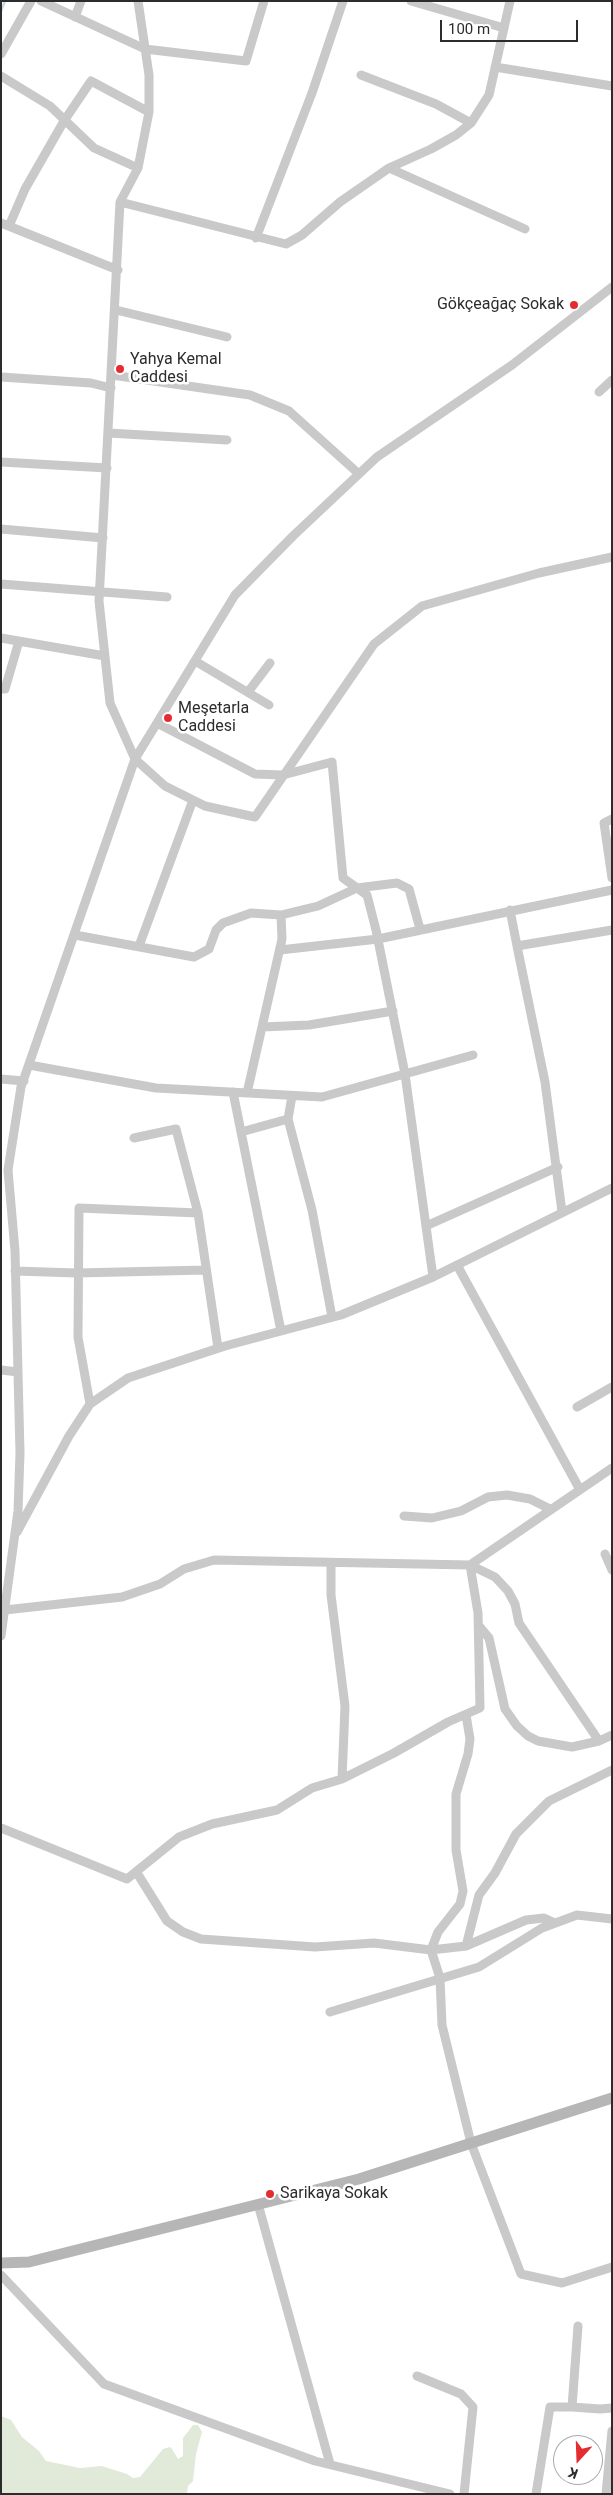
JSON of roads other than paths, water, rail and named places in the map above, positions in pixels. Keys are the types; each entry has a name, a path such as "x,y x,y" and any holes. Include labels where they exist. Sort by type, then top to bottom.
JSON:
{"street":[{"path":"1,54 31,1"},
{"path":"41,1 146,49 246,61 264,1"},
{"path":"76,17 81,1"},
{"path":"138,1 149,75 149,112 138,168 120,202 116,310 100,592 110,703 135,759 164,786 205,806 255,817 374,644 422,606 539,573 612,557"},
{"path":"256,238 312,93 343,1"},
{"path":"411,1 440,5 504,28"},
{"path":"120,202 256,238 286,244 302,235 340,202 389,168 431,149 456,135 471,123 489,95 510,1"},
{"path":"495,67 612,86"},
{"path":"361,75 436,104 471,123"},
{"path":"1,76 50,106 94,148 138,168"},
{"path":"118,270 5,225 64,120 91,81 149,112"},
{"path":"389,168 525,229"},
{"path":"1,1636 14,1538 20,1453 15,1270 8,1170 24,1081 135,759 235,595 293,536 377,457 608,297 612,287"},
{"path":"116,310 227,337"},
{"path":"112,375 250,395 289,411 359,474"},
{"path":"1,377 91,383 112,388"},
{"path":"599,392 612,380"},
{"path":"109,433 227,440"},
{"path":"1,462 107,468"},
{"path":"1,529 103,538"},
{"path":"1,584 167,597"},
{"path":"1,638 105,656"},
{"path":"1,689 5,689 19,641"},
{"path":"195,661 269,705"},
{"path":"248,692 270,663"},
{"path":"157,724 255,774 283,775 332,762 342,878 367,895 378,939 405,1074 433,1277"},
{"path":"139,946 193,800"},
{"path":"612,819 604,823 612,878"},
{"path":"75,935 194,957 209,949 216,930 223,923 251,913 281,915 318,906 357,888 397,883 405,885 409,889 420,930"},
{"path":"280,950 378,939 612,890"},
{"path":"510,910 545,1082 558,1167 562,1212"},
{"path":"247,1093 280,950 282,939 281,915"},
{"path":"517,946 612,930"},
{"path":"262,1027 309,1024 393,1011"},
{"path":"29,1065 156,1088 322,1097 473,1055"},
{"path":"1,1079 24,1081"},
{"path":"233,1092 281,1331"},
{"path":"292,1096 288,1119 312,1210 332,1317"},
{"path":"241,1132 288,1119"},
{"path":"134,1138 176,1129 198,1213 218,1348"},
{"path":"426,1226 558,1167"},
{"path":"14,1538 68,1436 90,1404 128,1378 218,1348 332,1317 433,1277 612,1188"},
{"path":"90,1404 78,1337 79,1208 198,1213"},
{"path":"457,1265 579,1488"},
{"path":"15,1270 77,1273 206,1270"},
{"path":"1,1370 18,1372"},
{"path":"577,1407 612,1387"},
{"path":"470,1565 579,1488 612,1468"},
{"path":"404,1516 432,1518 461,1511 488,1497 507,1495 530,1499 550,1508"},
{"path":"605,1554 612,1570"},
{"path":"4,1610 122,1597 160,1584 184,1569 214,1560 331,1564 470,1565 494,1577 508,1591 515,1604 519,1623 599,1741"},
{"path":"331,1564 331,1595 345,1706 342,1779"},
{"path":"1,1828 127,1879 137,1873 179,1837 212,1824 277,1810 312,1788 342,1779 480,1708 479,1626 470,1565"},
{"path":"479,1626 489,1638 505,1708 521,1731 538,1741 572,1747 599,1741 612,1735"},
{"path":"466,1715 470,1739 468,1754 456,1794 456,1850 464,1891 460,1904 438,1932 431,1950 440,1978 442,2025 471,2143 521,2274 562,2283 612,2267"},
{"path":"466,1946 479,1895 495,1873 516,1834 549,1800 612,1770"},
{"path":"137,1873 167,1921 183,1932 201,1939 315,1947 374,1943 431,1950 466,1946 526,1920 544,1918 555,1923"},
{"path":"330,2012 479,1967 542,1928 577,1915 612,1919"},
{"path":"1,2263 28,2262 359,2178 612,2098"},
{"path":"258,2204 330,2464"},
{"path":"1,2275 104,2384 330,2464 450,2494"},
{"path":"572,2407 578,2326"},
{"path":"417,2376 461,2394 473,2407 464,2494"},
{"path":"536,2494 550,2407 600,2410 612,2408"},
{"path":"606,2494 612,2431"}],"waterway":[{"path":"1,11 5,1"}],"place":[{"name":"Gökçeağaç Sokak","path":"574,305"},
{"name":"Yahya Kemal Caddesi","path":"120,369"},
{"name":"Meşetarla Caddesi","path":"168,718"},
{"name":"Sarikaya Sokak","path":"270,2194"}]}
